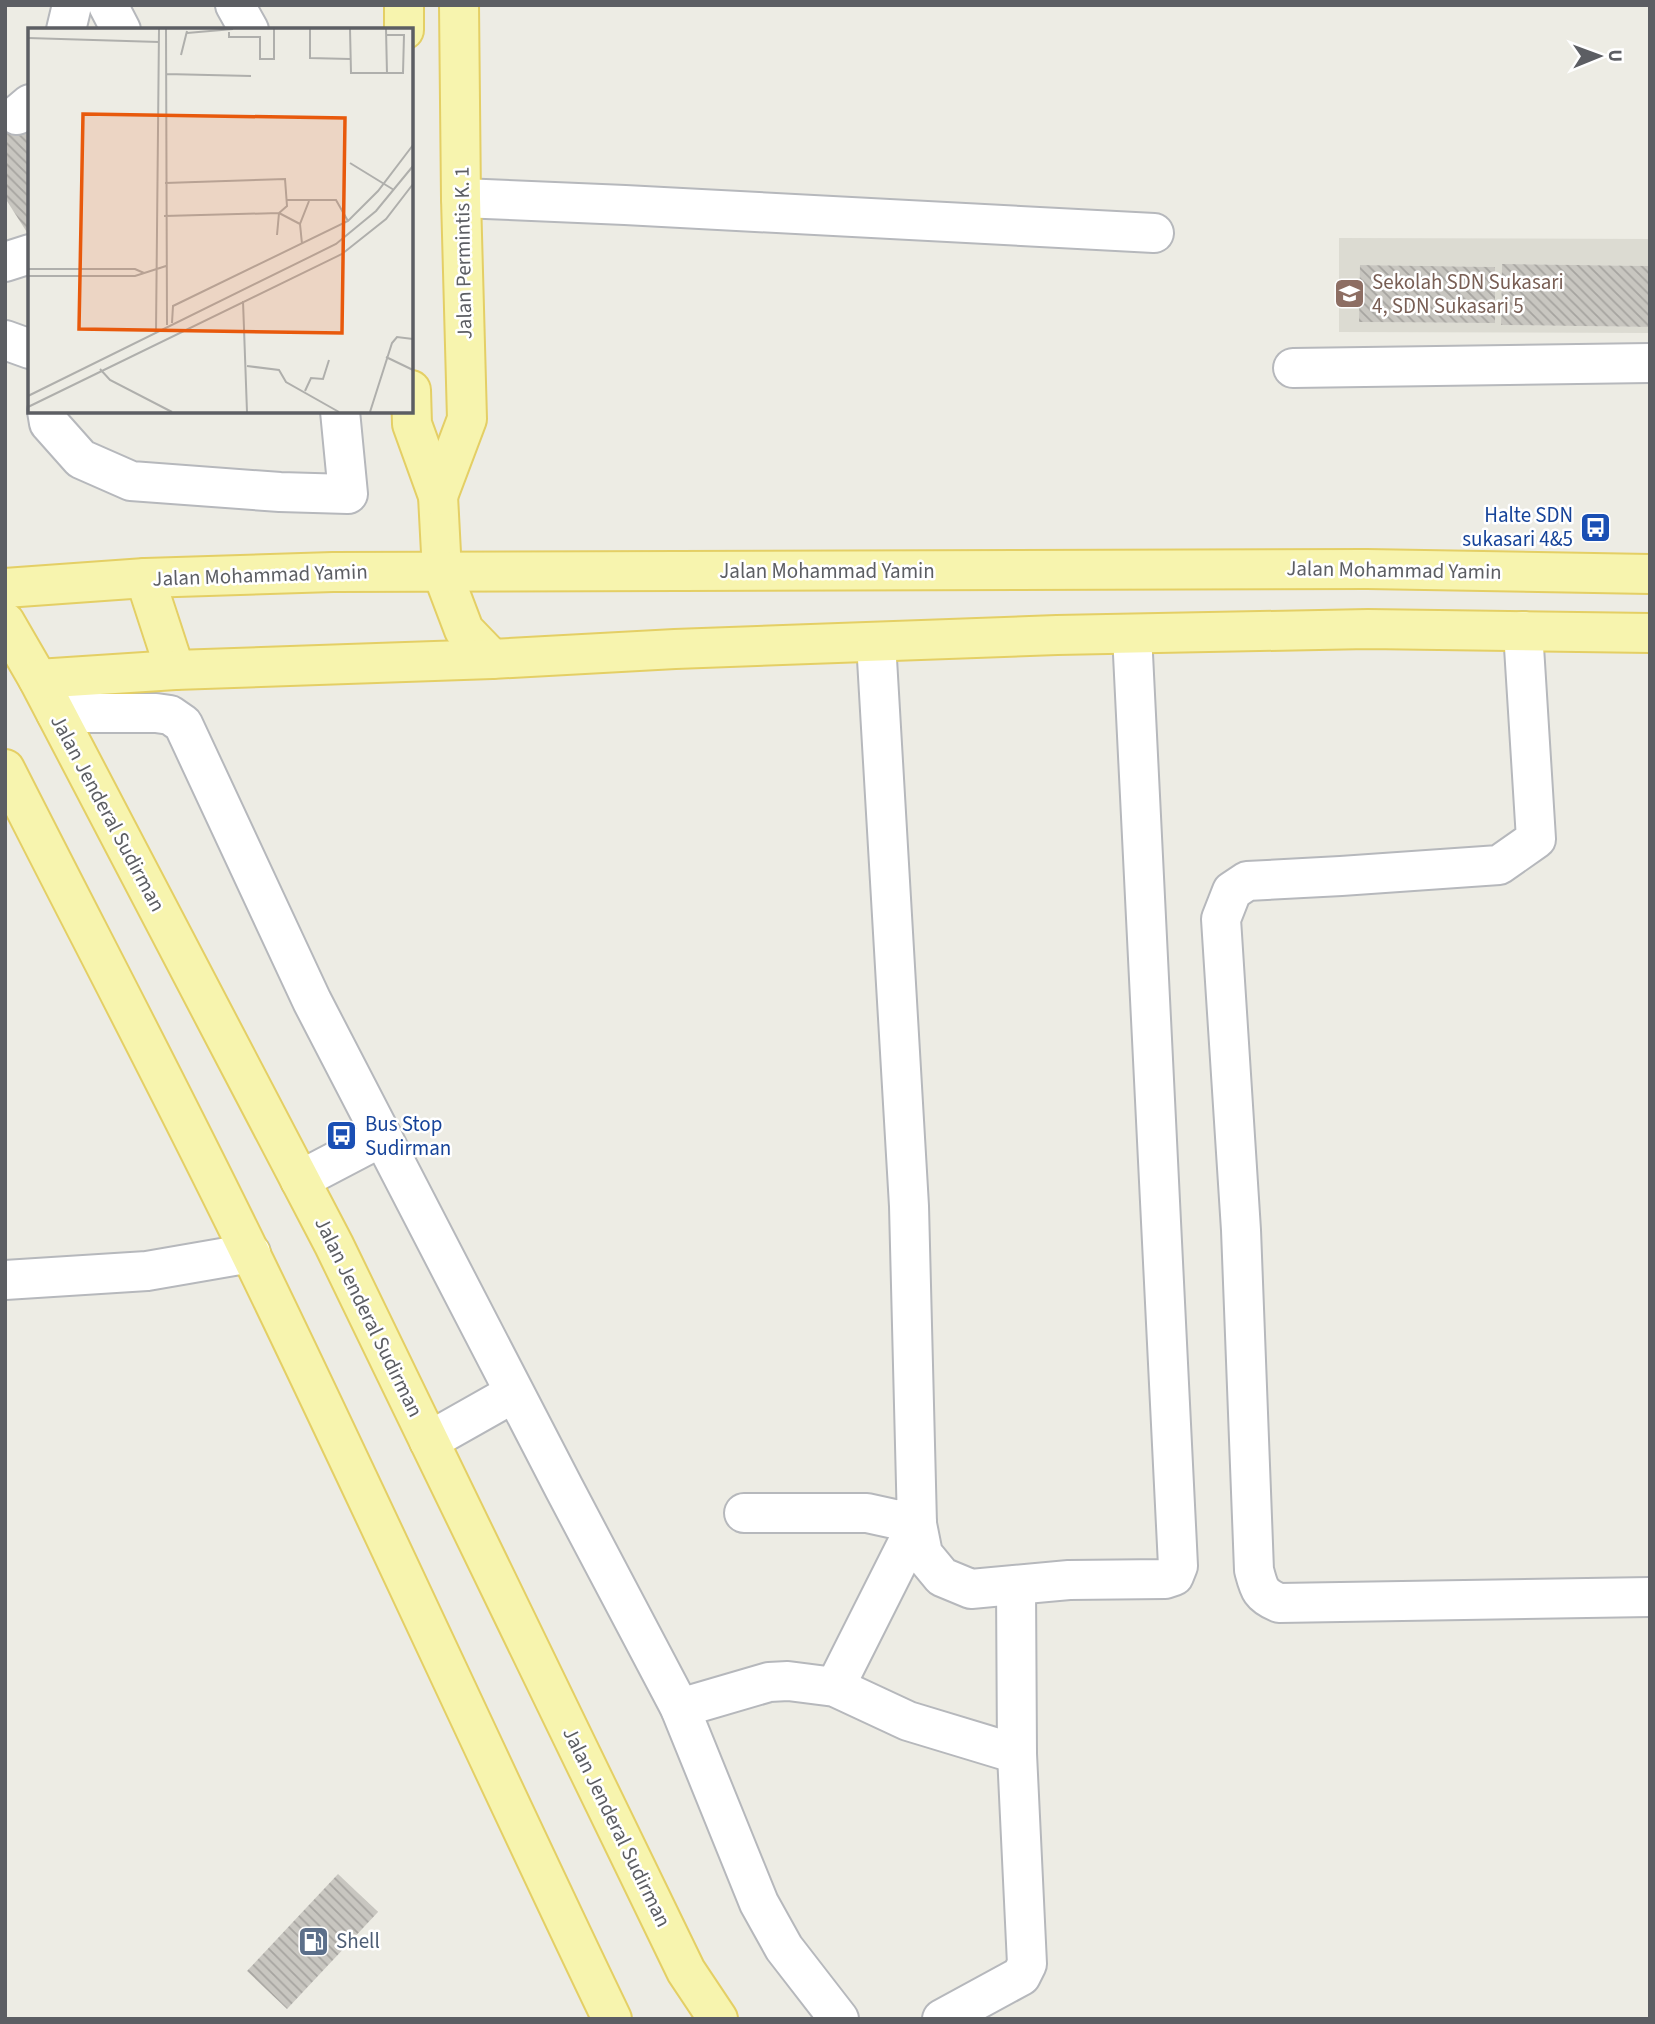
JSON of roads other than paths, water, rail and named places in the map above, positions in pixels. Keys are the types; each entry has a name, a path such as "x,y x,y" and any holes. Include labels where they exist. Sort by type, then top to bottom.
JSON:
{"main road":[{"path":"404,5 404,28"},
{"name":"Jalan Permintis K. 1","path":"438,496 467,419 459,5"},
{"name":"Jalan Permintis K. 1","path":"412,413 412,424 438,496 442,572 464,630 492,659"},
{"name":"Jalan Mohammad Yamin","path":"5,588 145,578 333,572 548,570 1367,569 1650,574"},
{"path":"145,578 175,670"},
{"name":"Jalan Jenderal Sudirman","path":"5,622 56,713 334,1245 687,1971 718,2019"},
{"path":"38,679 175,670 492,659 675,649 1132,634 1368,629 1650,633"},
{"path":"5,769 251,1253 612,2019"}],"street":[{"path":"66,28 72,5"},
{"path":"108,5 120,28"},
{"path":"235,5 248,28"},
{"path":"461,198 1154,233"},
{"path":"5,262 28,255"},
{"path":"5,341 28,348"},
{"path":"1293,368 1650,363"},
{"path":"47,413 49,424 80,459 131,481 348,494 340,413"},
{"path":"1523,631 1536,839 1499,865 1247,881 1232,891 1221,919 1241,1230 1254,1570 1258,1587 1265,1597 1279,1603 1650,1597"},
{"path":"876,642 909,1206 917,1524 923,1554 942,1577 971,1589 1069,1580 1165,1579 1174,1576 1178,1566 1132,634"},
{"path":"56,713 156,713 170,715 183,724 312,1001 680,1708 760,1903 785,1948 830,2015"},
{"path":"300,1180 383,1138"},
{"path":"5,1280 147,1271 251,1253"},
{"path":"429,1441 514,1393"},
{"path":"744,1513 867,1513 917,1524"},
{"path":"835,1687 917,1524"},
{"path":"942,2019 1021,1976 1027,1964 1017,1754 1016,1585"},
{"path":"680,1708 769,1682 788,1681 835,1687 908,1721 1017,1754"}],"place":[{"name":"Sekolah SDN Sukasari 4, SDN Sukasari 5","path":"1349,294"},
{"name":"Halte SDN sukasari 4&5","path":"1596,527"},
{"name":"Bus Stop Sudirman","path":"342,1136"},
{"name":"Shell","path":"313,1941"}]}
